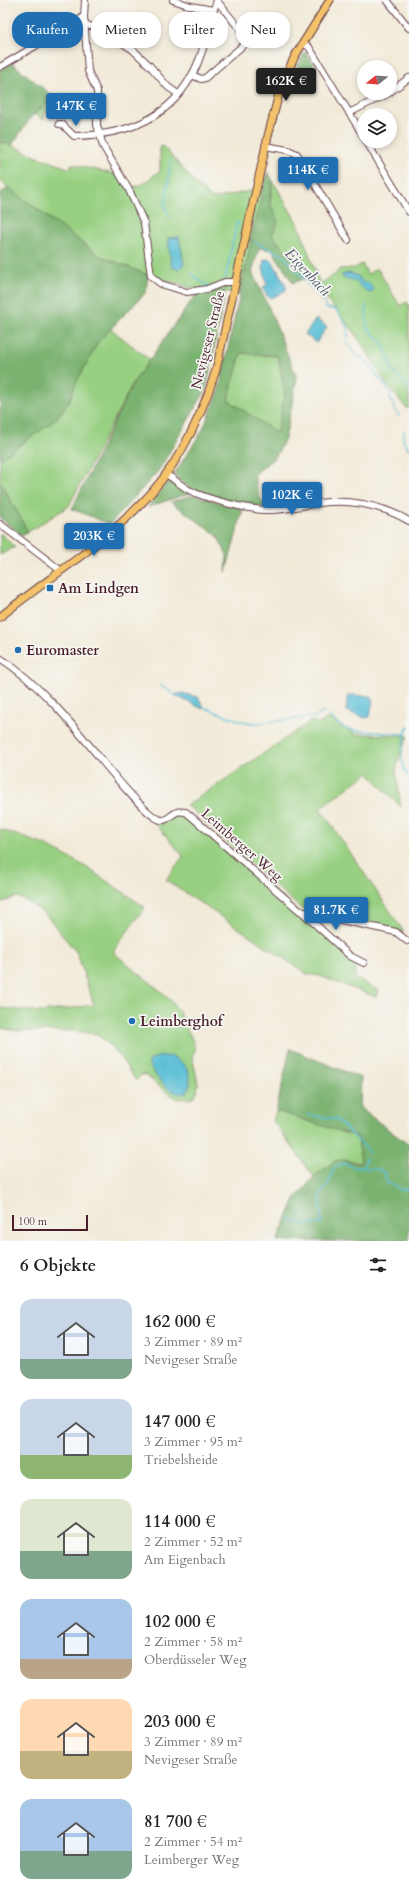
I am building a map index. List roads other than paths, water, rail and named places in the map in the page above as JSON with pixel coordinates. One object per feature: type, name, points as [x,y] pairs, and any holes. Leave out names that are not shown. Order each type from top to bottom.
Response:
[{"type":"main road","name":"Nevigeser Straße","points":[[0,617],[111,531],[139,506],[166,474],[191,434],[208,394],[216,370],[266,146],[284,78],[303,43],[330,0]]},
{"type":"street","points":[[85,0],[84,20],[88,71],[97,90],[97,125],[103,146],[129,190],[144,223],[149,268],[154,280],[160,284],[190,292],[207,289],[225,282],[235,282]]},
{"type":"street","points":[[173,0],[191,6],[213,10]]},
{"type":"street","points":[[59,124],[62,124],[74,136],[100,134],[116,132],[146,121],[162,112],[178,94],[197,66],[217,0],[236,24]]},
{"type":"street","points":[[387,0],[409,28]]},
{"type":"street","points":[[0,67],[84,20]]},
{"type":"street","points":[[84,20],[132,49],[149,65],[168,87],[178,94]]},
{"type":"street","points":[[303,43],[309,48],[357,126]]},
{"type":"street","points":[[192,74],[200,79],[204,78],[240,48]]},
{"type":"street","points":[[397,86],[409,78]]},
{"type":"street","points":[[349,113],[374,100]]},
{"type":"street","points":[[266,146],[288,150],[297,154],[348,240]]},
{"type":"street","points":[[370,148],[409,212]]},
{"type":"street","points":[[166,474],[202,496],[263,510],[344,501],[385,509],[409,521]]},
{"type":"street","points":[[0,524],[60,570]]},
{"type":"street","name":"Leimberger Weg","points":[[0,658],[32,683],[60,710],[117,779],[149,812],[158,819],[169,819],[177,812],[186,812],[300,911],[396,932],[407,941]]},
{"type":"street","points":[[300,911],[350,956],[364,963]]},
{"type":"water","points":[[179,237],[184,264],[179,269],[173,268],[171,264],[168,238]]},
{"type":"water","points":[[264,260],[272,260],[286,286],[286,290],[272,298],[267,296],[263,287],[267,285],[263,267]]},
{"type":"water","points":[[349,273],[358,276],[364,284],[367,282],[374,289],[373,292],[369,293],[353,280],[343,278],[342,275]]},
{"type":"water","points":[[316,319],[327,327],[316,343],[305,334]]},
{"type":"water","points":[[182,693],[198,697],[204,707],[203,709],[175,695]]},
{"type":"water","points":[[348,695],[371,696],[373,699],[370,717],[365,718],[346,711]]},
{"type":"water","points":[[169,1056],[180,1061],[187,1070],[190,1081],[187,1093],[177,1093],[168,1088],[156,1075],[148,1061],[157,1057]]},
{"type":"waterway","name":"Eigenbach","points":[[170,218],[165,207],[171,160]]},
{"type":"waterway","name":"Eigenbach","points":[[225,280],[237,222],[239,224]]},
{"type":"waterway","name":"Eigenbach","points":[[255,242],[284,256],[325,303],[326,308],[337,310],[348,328],[347,344],[357,356],[363,358],[391,393],[390,399],[399,416]]},
{"type":"waterway","name":"Eigenbach","points":[[191,273],[207,286],[209,285]]},
{"type":"waterway","points":[[366,305],[367,327],[384,346],[394,373],[409,387]]},
{"type":"waterway","name":"Eigenbach","points":[[404,431],[403,440],[409,449]]},
{"type":"waterway","points":[[160,685],[175,695]]},
{"type":"waterway","points":[[203,707],[234,719],[252,723],[314,717],[325,712]]},
{"type":"waterway","points":[[329,716],[342,727],[355,731],[405,734]]},
{"type":"waterway","name":"Eigenbach","points":[[409,726],[407,728],[402,753],[403,765],[409,778]]},
{"type":"waterway","points":[[308,1115],[336,1119],[367,1149],[369,1153]]},
{"type":"waterway","points":[[364,1167],[366,1158]]},
{"type":"waterway","points":[[289,1218],[304,1224],[322,1224],[320,1196],[328,1184],[334,1168],[346,1164],[356,1168],[364,1167]]},
{"type":"waterway","points":[[364,1167],[367,1169],[377,1169],[384,1172],[387,1183],[397,1187],[400,1190],[409,1189]]},
{"type":"place","name":"Am Lindgen","points":[[50,588]]},
{"type":"place","name":"Euromaster","points":[[18,650]]},
{"type":"place","name":"Leimberghof","points":[[132,1021]]}]
